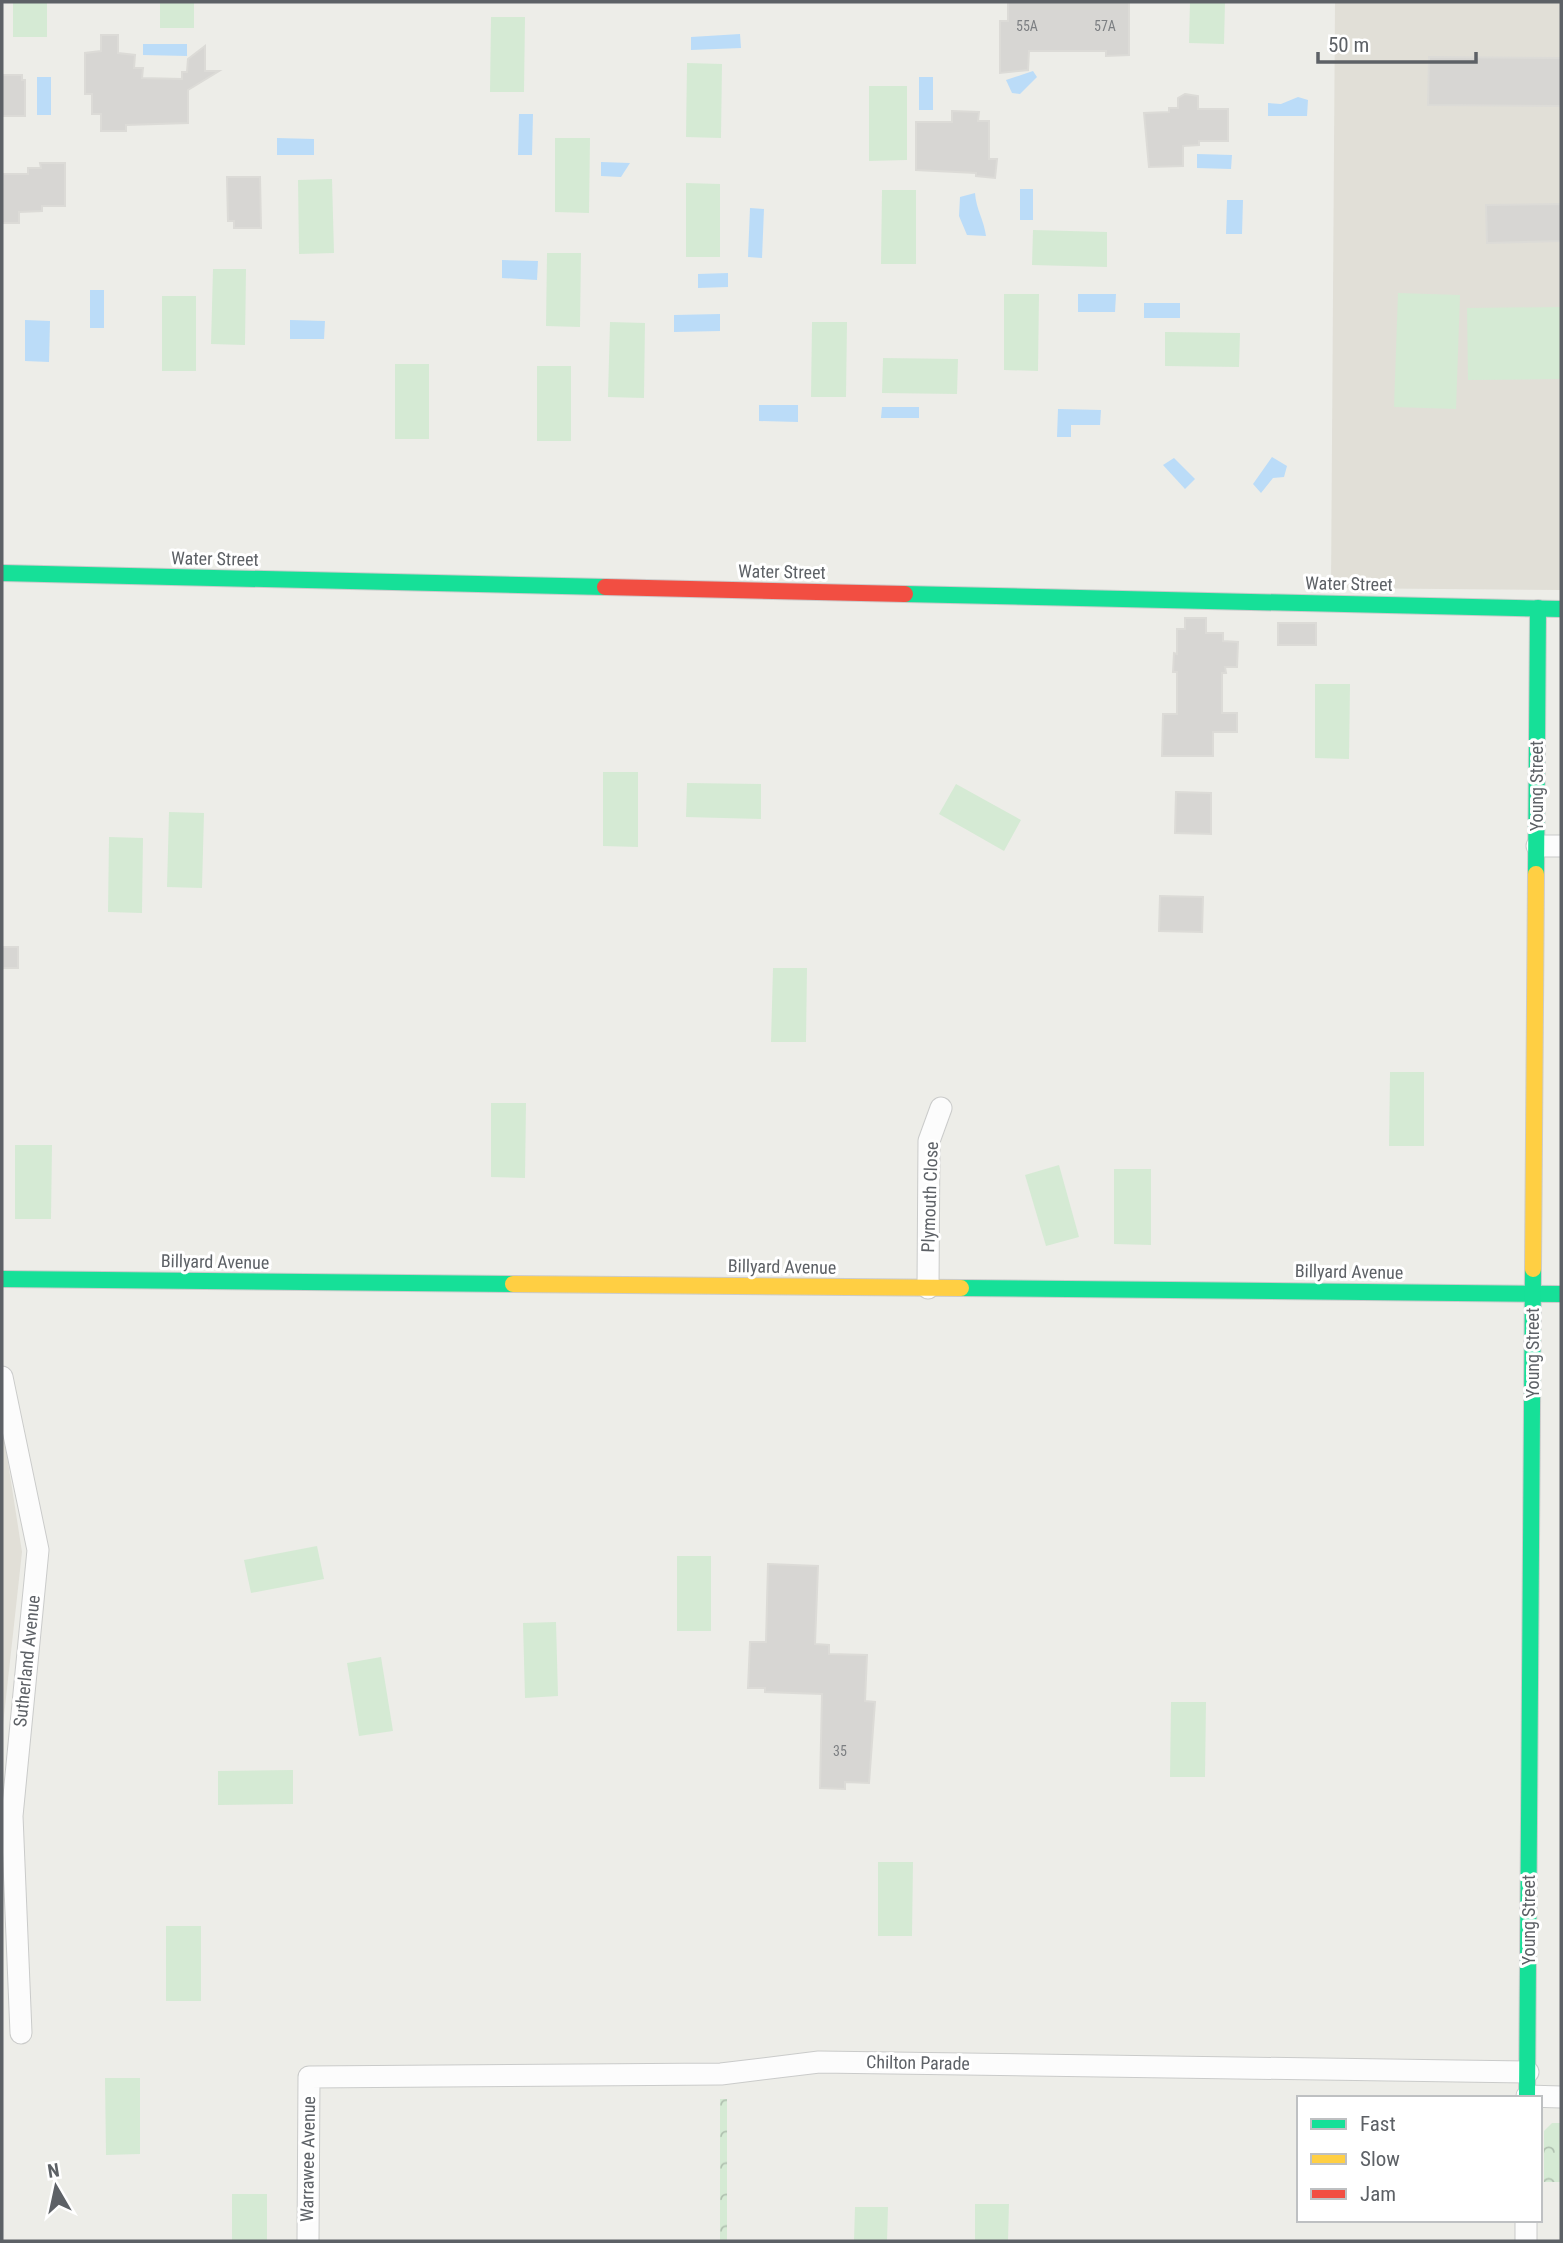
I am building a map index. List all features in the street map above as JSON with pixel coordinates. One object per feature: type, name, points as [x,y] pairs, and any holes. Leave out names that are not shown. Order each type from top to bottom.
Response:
[{"type":"street","name":"Water Street","points":[[2,573],[1561,608]]},
{"type":"street","name":"Young Street","points":[[1527,2096],[1538,608]]},
{"type":"street","points":[[1537,846],[1561,846]]},
{"type":"street","name":"Plymouth Close","points":[[928,1288],[929,1141],[941,1108]]},
{"type":"street","name":"Billyard Avenue","points":[[2,1279],[1561,1294]]},
{"type":"street","name":"Sutherland Avenue","points":[[2,1377],[38,1550],[12,1816],[21,2033]]},
{"type":"street","name":"Chilton Parade","points":[[309,2077],[721,2074],[819,2062],[1528,2072]]},
{"type":"street","name":"Warrawee Avenue","points":[[307,2241],[309,2077]]},
{"type":"street","points":[[1542,2097],[1561,2096]]},
{"type":"street","points":[[1526,2241],[1527,2222]]},
{"type":"shaded area","points":[[1335,2],[1561,2],[1561,590],[1331,588]]},
{"type":"shaded area","points":[[2,1424],[22,1552],[2,1734]]},
{"type":"green space","points":[[13,2],[47,2],[47,37],[13,37]]},
{"type":"green space","points":[[160,2],[194,2],[194,28],[160,28]]},
{"type":"green space","points":[[1190,2],[1225,2],[1224,44],[1189,43]]},
{"type":"green space","points":[[491,17],[525,17],[524,92],[490,92]]},
{"type":"green space","points":[[687,63],[722,64],[721,138],[686,137]]},
{"type":"green space","points":[[869,86],[907,86],[907,160],[869,161]]},
{"type":"green space","points":[[555,138],[590,138],[589,213],[555,212]]},
{"type":"green space","points":[[332,179],[334,253],[299,254],[298,180]]},
{"type":"green space","points":[[686,183],[720,184],[720,257],[686,257]]},
{"type":"green space","points":[[882,190],[916,190],[916,264],[881,264]]},
{"type":"green space","points":[[1033,230],[1107,232],[1107,267],[1032,265]]},
{"type":"green space","points":[[547,253],[581,253],[580,327],[546,326]]},
{"type":"green space","points":[[213,269],[246,269],[245,345],[211,344]]},
{"type":"green space","points":[[1398,293],[1460,295],[1456,409],[1394,407]]},
{"type":"green space","points":[[1004,294],[1039,294],[1038,371],[1004,370]]},
{"type":"green space","points":[[162,296],[196,296],[196,371],[162,371]]},
{"type":"green space","points":[[1561,307],[1561,379],[1468,380],[1467,308]]},
{"type":"green space","points":[[610,322],[645,323],[644,398],[608,397]]},
{"type":"green space","points":[[812,322],[847,322],[846,397],[811,397]]},
{"type":"green space","points":[[1165,332],[1240,333],[1239,367],[1165,366]]},
{"type":"green space","points":[[883,358],[958,359],[957,394],[882,393]]},
{"type":"green space","points":[[395,364],[429,364],[429,439],[395,439]]},
{"type":"green space","points":[[537,366],[571,366],[571,441],[537,441]]},
{"type":"green space","points":[[1315,684],[1350,684],[1349,759],[1315,758]]},
{"type":"green space","points":[[603,772],[638,772],[638,847],[603,846]]},
{"type":"green space","points":[[687,783],[761,784],[761,819],[686,817]]},
{"type":"green space","points":[[956,784],[1021,820],[1004,851],[939,814]]},
{"type":"green space","points":[[169,812],[204,813],[202,888],[167,887]]},
{"type":"green space","points":[[109,837],[143,838],[142,913],[108,912]]},
{"type":"green space","points":[[773,968],[807,968],[806,1042],[771,1042]]},
{"type":"green space","points":[[1390,1072],[1424,1072],[1424,1146],[1389,1146]]},
{"type":"green space","points":[[491,1103],[526,1103],[525,1178],[491,1177]]},
{"type":"green space","points":[[15,1145],[52,1145],[51,1219],[15,1219]]},
{"type":"green space","points":[[1059,1165],[1079,1237],[1046,1246],[1025,1175]]},
{"type":"green space","points":[[1114,1169],[1151,1169],[1151,1245],[1114,1244]]},
{"type":"green space","points":[[317,1546],[324,1579],[251,1593],[244,1560]]},
{"type":"green space","points":[[677,1556],[711,1556],[711,1631],[677,1631]]},
{"type":"green space","points":[[556,1622],[558,1696],[525,1698],[523,1623]]},
{"type":"green space","points":[[381,1657],[393,1731],[359,1736],[347,1663]]},
{"type":"green space","points":[[1171,1702],[1206,1702],[1205,1777],[1170,1777]]},
{"type":"green space","points":[[293,1770],[293,1804],[218,1805],[218,1771]]},
{"type":"green space","points":[[878,1862],[913,1862],[912,1936],[878,1936]]},
{"type":"green space","points":[[166,1926],[201,1926],[201,2001],[166,2001]]},
{"type":"green space","points":[[105,2078],[140,2078],[140,2154],[106,2155]]},
{"type":"green space","points":[[720,2099],[727,2099],[727,2241],[720,2241]]},
{"type":"green space","points":[[1552,2123],[1561,2123],[1561,2182],[1544,2182],[1544,2131]]},
{"type":"green space","points":[[232,2194],[267,2194],[267,2241],[232,2241]]},
{"type":"green space","points":[[975,2204],[1009,2204],[1008,2241],[975,2241]]},
{"type":"green space","points":[[855,2207],[888,2207],[887,2241],[854,2241]]},
{"type":"water","points":[[740,34],[741,48],[691,50],[691,37]]},
{"type":"water","points":[[143,44],[187,44],[187,56],[143,55]]},
{"type":"water","points":[[1033,71],[1037,77],[1020,94],[1012,93],[1006,80]]},
{"type":"water","points":[[37,77],[51,77],[51,115],[37,115]]},
{"type":"water","points":[[919,77],[933,77],[933,110],[919,110]]},
{"type":"water","points":[[1298,97],[1308,100],[1307,116],[1268,116],[1268,103],[1281,104]]},
{"type":"water","points":[[519,114],[533,114],[532,155],[518,155]]},
{"type":"water","points":[[277,138],[314,139],[314,155],[277,155]]},
{"type":"water","points":[[1197,154],[1232,155],[1231,169],[1197,168]]},
{"type":"water","points":[[601,162],[630,163],[621,177],[601,176]]},
{"type":"water","points":[[1020,189],[1033,189],[1033,220],[1020,220]]},
{"type":"water","points":[[975,193],[986,236],[967,235],[959,216],[960,197]]},
{"type":"water","points":[[1227,200],[1243,200],[1242,234],[1226,234]]},
{"type":"water","points":[[750,208],[764,209],[762,258],[748,257]]},
{"type":"water","points":[[502,260],[538,261],[537,280],[502,278]]},
{"type":"water","points":[[728,273],[728,287],[698,288],[698,274]]},
{"type":"water","points":[[90,290],[104,290],[104,328],[90,328]]},
{"type":"water","points":[[1078,294],[1116,294],[1115,312],[1078,312]]},
{"type":"water","points":[[1144,303],[1180,303],[1180,318],[1144,318]]},
{"type":"water","points":[[720,314],[720,331],[674,332],[674,315]]},
{"type":"water","points":[[25,320],[50,321],[49,362],[25,361]]},
{"type":"water","points":[[290,320],[325,321],[324,339],[290,339]]},
{"type":"water","points":[[759,405],[798,405],[798,422],[759,421]]},
{"type":"water","points":[[882,407],[919,407],[919,418],[881,418]]},
{"type":"water","points":[[1058,409],[1101,410],[1100,425],[1071,425],[1071,437],[1057,437]]},
{"type":"water","points":[[1272,457],[1287,466],[1284,477],[1273,478],[1261,493],[1253,484]]},
{"type":"water","points":[[1174,458],[1195,479],[1185,489],[1163,465]]},
{"type":"building","points":[[1008,2],[1129,2],[1129,55],[1106,56],[1106,51],[1029,51],[1028,70],[1000,73],[1000,21],[1008,21]]},
{"type":"building","points":[[101,35],[118,35],[118,53],[135,55],[134,68],[143,68],[142,78],[182,79],[182,72],[187,72],[188,59],[205,46],[205,71],[219,71],[188,90],[188,123],[126,125],[126,131],[101,131],[101,114],[92,114],[92,94],[85,94],[85,53],[101,51]]},
{"type":"building","points":[[1429,57],[1561,58],[1561,106],[1428,105]]},
{"type":"building","points":[[2,75],[22,75],[22,80],[25,80],[25,116],[2,116]]},
{"type":"building","points":[[1185,94],[1198,96],[1198,109],[1228,109],[1228,141],[1199,141],[1199,145],[1183,146],[1183,166],[1149,167],[1144,113],[1169,112],[1169,108],[1178,108],[1178,98]]},
{"type":"building","points":[[952,111],[979,112],[978,121],[989,121],[989,159],[997,159],[995,178],[976,176],[976,173],[916,170],[916,122],[952,122]]},
{"type":"building","points":[[40,163],[65,163],[65,206],[42,206],[42,211],[19,212],[19,223],[2,223],[3,174],[28,174],[28,168],[41,168]]},
{"type":"building","points":[[227,177],[260,177],[261,228],[234,228],[234,221],[228,221]]},
{"type":"building","points":[[1561,204],[1561,241],[1487,243],[1486,205]]},
{"type":"building","points":[[1185,618],[1206,618],[1206,633],[1223,633],[1223,641],[1238,642],[1237,667],[1225,667],[1226,673],[1222,673],[1222,713],[1237,713],[1237,732],[1213,732],[1213,756],[1162,756],[1163,714],[1177,714],[1174,653],[1177,654],[1177,629],[1185,629]]},
{"type":"building","points":[[1278,623],[1316,623],[1316,645],[1278,645]]},
{"type":"building","points":[[1176,792],[1211,793],[1211,834],[1175,833]]},
{"type":"building","points":[[1160,896],[1203,897],[1202,932],[1159,931]]},
{"type":"building","points":[[2,947],[18,947],[18,968],[2,968]]},
{"type":"building","points":[[768,1564],[818,1566],[815,1644],[829,1645],[829,1654],[867,1655],[865,1701],[875,1702],[869,1783],[845,1782],[845,1789],[820,1788],[822,1694],[765,1692],[765,1688],[748,1688],[750,1642],[766,1642]]},
{"type":"traffic: fast","points":[[2,573],[605,587]]},
{"type":"traffic: fast","points":[[905,594],[1561,609]]},
{"type":"traffic: fast","points":[[1536,874],[1538,608]]},
{"type":"traffic: fast","points":[[1527,2096],[1533,1269]]},
{"type":"traffic: fast","points":[[2,1279],[513,1284]]},
{"type":"traffic: fast","points":[[961,1288],[1561,1294]]},
{"type":"traffic: slow","points":[[1533,1269],[1536,874]]},
{"type":"traffic: slow","points":[[513,1284],[961,1288]]},
{"type":"traffic: jam","points":[[605,587],[905,594]]}]
